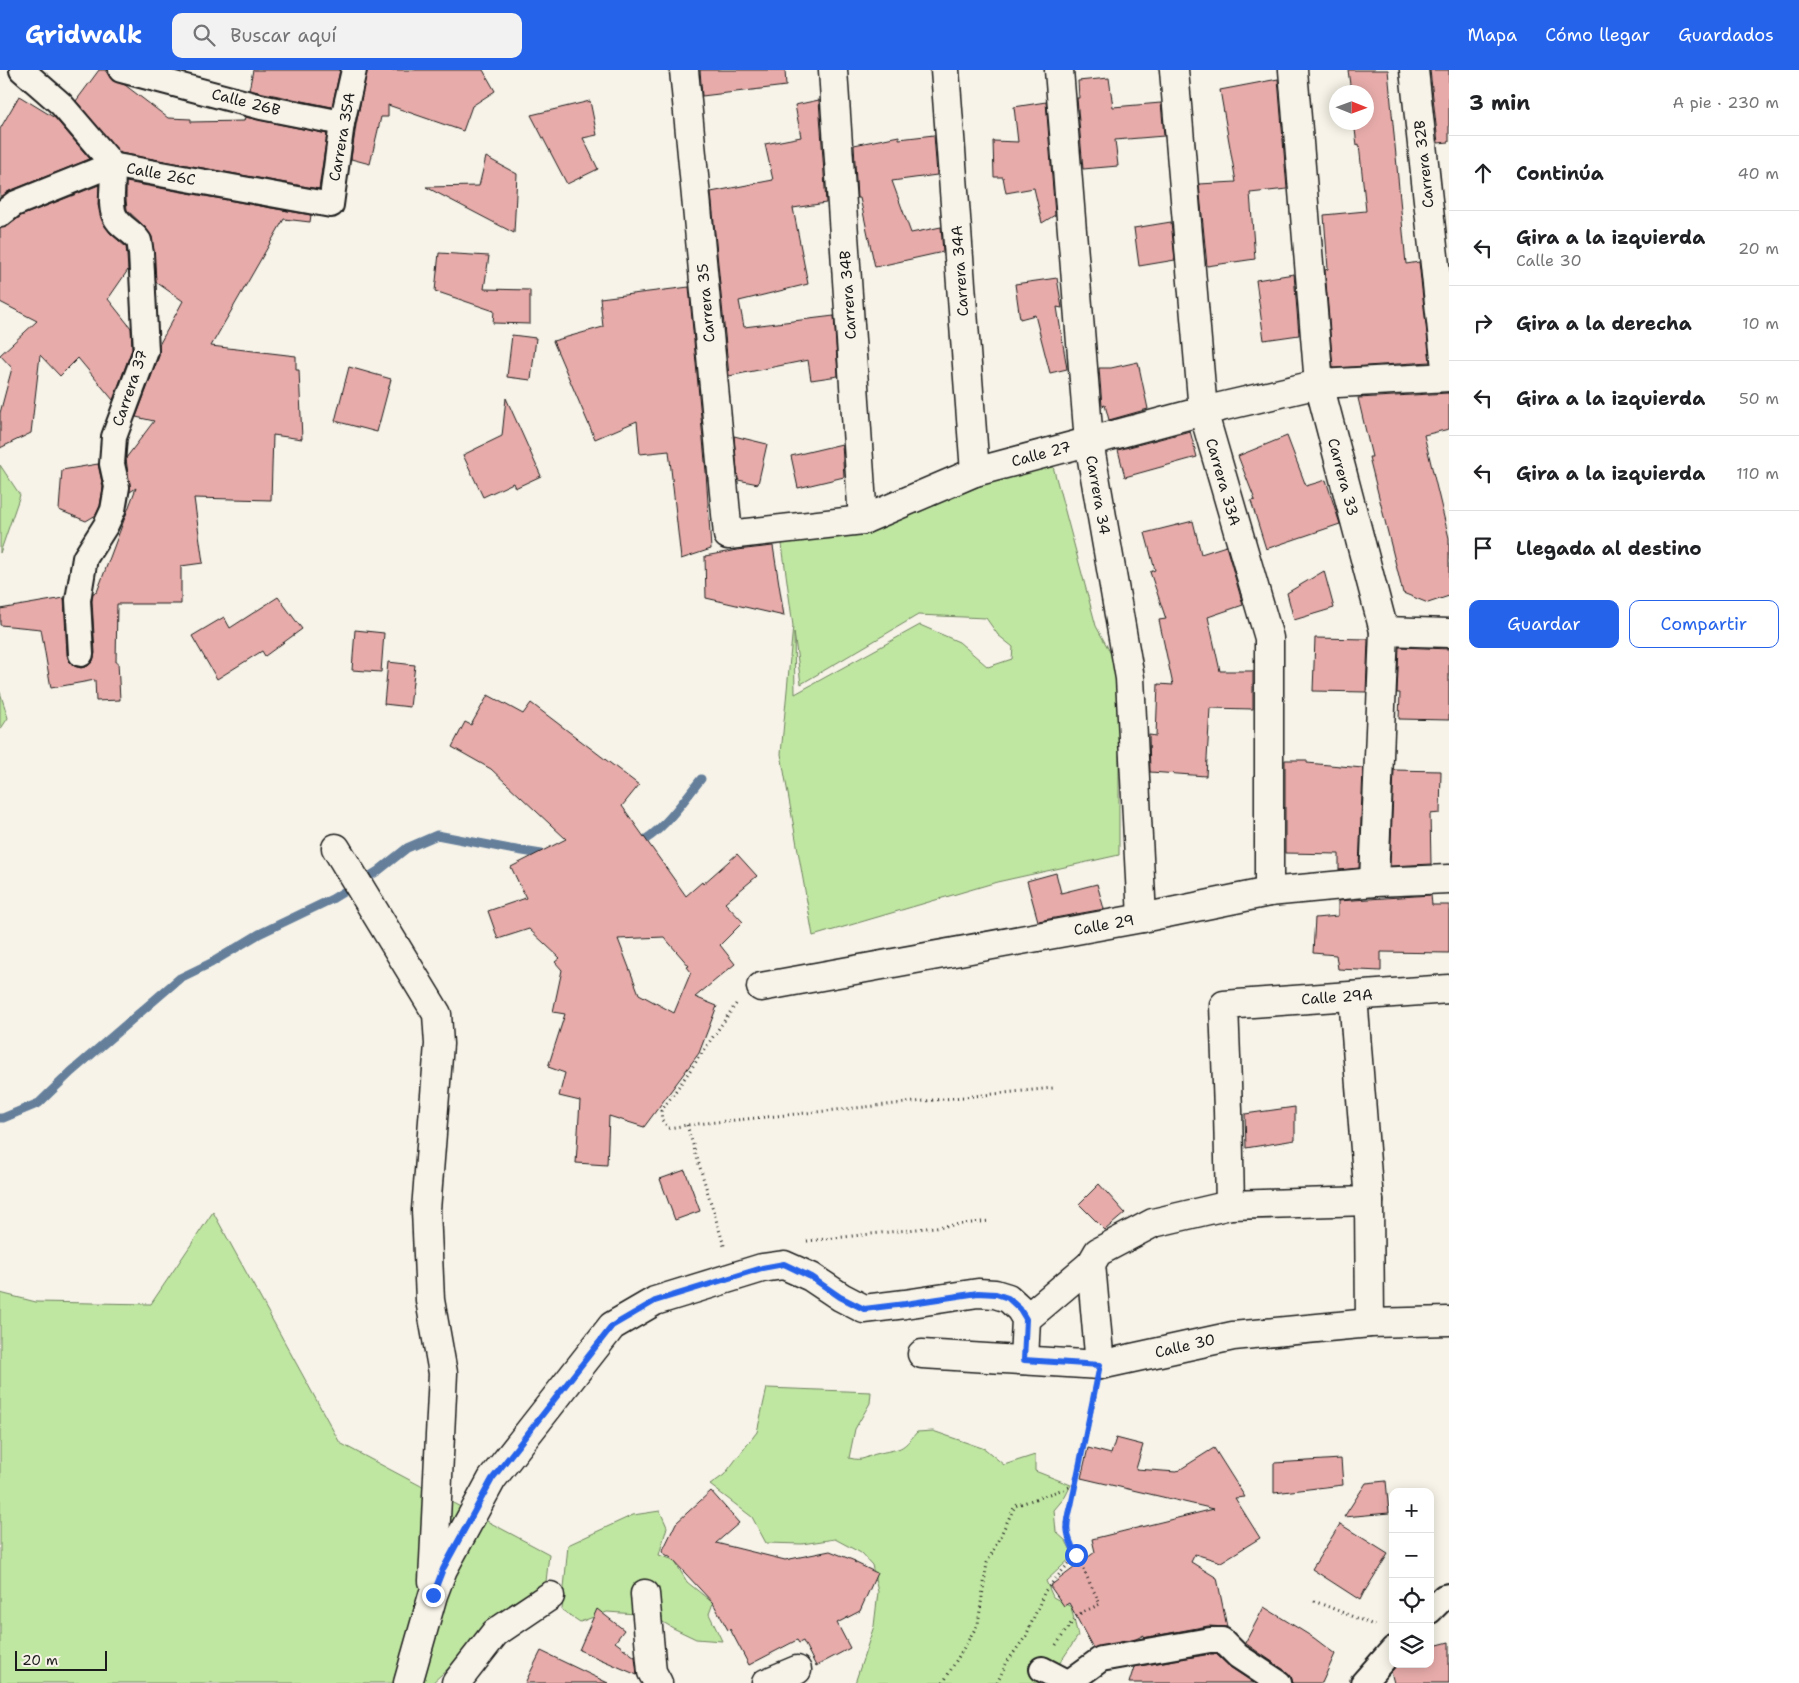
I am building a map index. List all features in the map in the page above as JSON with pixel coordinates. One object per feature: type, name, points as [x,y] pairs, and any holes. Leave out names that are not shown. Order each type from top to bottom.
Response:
[{"type":"street","points":[[22,70],[61,104],[111,165]]},
{"type":"street","name":"Calle 26B","points":[[121,70],[261,107],[342,123]]},
{"type":"street","name":"Carrera 35A","points":[[331,205],[342,123],[354,70]]},
{"type":"street","name":"Carrera 35","points":[[684,70],[728,535]]},
{"type":"street","name":"Carrera 34B","points":[[832,70],[863,520]]},
{"type":"street","name":"Carrera 34A","points":[[946,70],[975,472]]},
{"type":"street","name":"Carrera 34","points":[[1059,70],[1089,442],[1130,678],[1142,918]]},
{"type":"street","name":"Carrera 33A","points":[[1174,70],[1203,411],[1268,638],[1269,892]]},
{"type":"street","name":"Carrera 33","points":[[1293,70],[1319,384],[1384,630],[1374,882]]},
{"type":"street","name":"Carrera 32B","points":[[1414,70],[1448,377]]},
{"type":"street","name":"Calle 26C","points":[[0,215],[14,204],[111,165],[331,205]]},
{"type":"street","name":"Carrera 37","points":[[81,654],[78,600],[85,558],[106,525],[112,510],[116,486],[112,464],[114,437],[122,410],[146,351],[139,242],[121,225],[113,213],[114,186],[111,165]]},
{"type":"street","name":"Calle 27","points":[[728,535],[863,520],[975,472],[1203,411],[1319,384],[1448,377]]},
{"type":"street","points":[[1384,630],[1449,633]]},
{"type":"street","points":[[336,848],[437,1014],[439,1044],[426,1210],[430,1300],[443,1373],[433,1595]]},
{"type":"street","name":"Calle 29","points":[[761,987],[1142,918],[1269,892],[1374,882],[1449,879]]},
{"type":"street","name":"Calle 29A","points":[[1230,1205],[1224,1005],[1449,989]]},
{"type":"street","points":[[1353,996],[1369,1201],[1370,1323]]},
{"type":"street","points":[[1026,1319],[1091,1264],[1098,1252],[1153,1223],[1230,1205],[1369,1201]]},
{"type":"street","points":[[408,1683],[433,1595],[443,1569],[492,1479],[612,1326],[655,1301],[762,1268],[784,1264],[811,1277],[840,1297],[864,1309],[978,1293],[996,1294],[1008,1298],[1020,1309],[1026,1319],[1024,1360]]},
{"type":"street","points":[[1091,1264],[1100,1365]]},
{"type":"street","name":"Calle 30","points":[[922,1354],[1100,1365],[1233,1336],[1370,1323],[1449,1321]]},
{"type":"street","points":[[644,1594],[652,1672],[658,1683]]},
{"type":"street","points":[[456,1683],[495,1633],[550,1596]]},
{"type":"street","points":[[1434,1607],[1444,1597],[1449,1596]]},
{"type":"street","points":[[1363,1683],[1388,1639]]},
{"type":"street","points":[[1042,1669],[1069,1683],[1102,1659],[1210,1640],[1222,1640],[1238,1656],[1279,1683]]},
{"type":"street","points":[[766,1683],[797,1670]]},
{"type":"path","points":[[761,987],[741,997],[661,1111],[662,1120],[669,1128],[1054,1088]]},
{"type":"path","points":[[687,1125],[725,1250],[716,1253]]},
{"type":"path","points":[[804,1242],[990,1221]]},
{"type":"path","points":[[1042,1669],[1051,1652],[1077,1615],[1100,1604],[1068,1538],[1066,1525],[1100,1365]]},
{"type":"path","points":[[943,1683],[978,1624],[987,1563],[1015,1506],[1076,1485]]},
{"type":"path","points":[[997,1683],[1007,1662],[1026,1636],[1045,1591],[1076,1555]]},
{"type":"path","points":[[1314,1602],[1388,1639]]},
{"type":"green space","points":[[1051,459],[1096,626],[1129,687],[1119,756],[1119,855],[997,882],[813,936],[781,754],[793,626],[781,537]],"holes":[[[918,615],[986,618],[998,635],[1013,647],[1012,659],[988,667],[959,642],[920,625],[795,694],[794,632],[801,684]]]},
{"type":"green space","points":[[0,465],[20,495],[0,553]]},
{"type":"green space","points":[[0,692],[8,718],[0,730]]},
{"type":"green space","points":[[213,1212],[340,1443],[549,1554],[546,1582],[432,1683],[0,1683],[0,1293],[36,1302],[151,1304]]},
{"type":"green space","points":[[767,1388],[871,1392],[870,1403],[855,1429],[849,1458],[862,1459],[897,1449],[908,1443],[917,1432],[933,1431],[985,1449],[1004,1465],[1035,1455],[1035,1471],[1071,1485],[1065,1497],[1054,1510],[1056,1532],[1066,1541],[1074,1555],[1046,1581],[1053,1597],[1071,1607],[1078,1636],[1055,1670],[1049,1683],[855,1683],[874,1626],[878,1592],[872,1565],[861,1553],[835,1539],[802,1544],[766,1543],[752,1517],[710,1485],[724,1475],[757,1432]]},
{"type":"green space","points":[[660,1511],[667,1527],[659,1555],[674,1560],[687,1582],[713,1603],[709,1614],[722,1641],[696,1639],[651,1615],[607,1612],[580,1622],[562,1610],[568,1545],[633,1515]]},
{"type":"building","points":[[99,70],[105,70],[112,80],[125,85],[168,118],[191,119],[191,122],[244,121],[245,117],[327,134],[319,189],[120,153],[76,101]]},
{"type":"building","points":[[253,70],[340,70],[332,107],[249,90]]},
{"type":"building","points":[[367,70],[483,70],[495,91],[472,106],[463,131],[388,105],[388,117],[381,117],[370,164],[351,159]]},
{"type":"building","points":[[700,70],[785,70],[786,86],[702,96]]},
{"type":"building","points":[[1348,70],[1388,70],[1406,264],[1419,262],[1430,362],[1333,368],[1325,270],[1328,269],[1324,215],[1366,211],[1359,144],[1357,145],[1355,130],[1374,130],[1374,85],[1350,85]]},
{"type":"building","points":[[1430,70],[1449,70],[1449,142],[1438,143]]},
{"type":"building","points":[[1109,78],[1113,107],[1161,103],[1164,136],[1115,140],[1118,166],[1083,169],[1077,98],[1079,98],[1078,81]]},
{"type":"building","points":[[1278,79],[1287,189],[1250,193],[1255,259],[1207,266],[1199,184],[1236,182],[1220,90]]},
{"type":"building","points":[[19,96],[55,118],[90,159],[9,191],[0,198],[0,129]]},
{"type":"building","points":[[819,100],[826,203],[793,208],[808,284],[739,301],[744,327],[834,316],[838,376],[811,380],[808,360],[729,376],[711,192],[773,180],[765,144],[801,137],[795,105]]},
{"type":"building","points":[[590,101],[597,135],[583,138],[598,169],[567,184],[531,115]]},
{"type":"building","points":[[1046,102],[1055,215],[1042,223],[1034,188],[1006,193],[1003,177],[994,177],[993,141],[1018,142],[1014,107]]},
{"type":"building","points":[[934,135],[937,175],[892,181],[911,233],[941,227],[943,252],[875,267],[860,198],[857,198],[854,145],[899,136],[899,139]]},
{"type":"building","points":[[486,157],[517,174],[514,233],[426,187],[479,186]]},
{"type":"building","points":[[126,182],[311,215],[310,222],[284,219],[211,346],[296,356],[296,370],[299,370],[302,439],[273,435],[271,500],[194,498],[203,563],[181,566],[181,604],[117,604],[116,662],[118,662],[120,700],[96,701],[95,680],[51,688],[41,629],[0,625],[0,609],[64,598],[67,655],[69,661],[74,666],[81,668],[88,666],[93,661],[95,653],[93,593],[97,592],[136,488],[130,492],[126,458],[154,421],[136,417],[159,356],[159,345],[183,301],[156,282],[152,237],[145,227],[127,210]]},
{"type":"building","points":[[99,185],[98,205],[102,220],[110,233],[126,247],[128,270],[108,299],[131,328],[132,349],[113,400],[78,358],[60,376],[40,355],[31,433],[0,448],[0,413],[12,368],[0,355],[37,321],[0,302],[0,228],[8,226],[21,216]]},
{"type":"building","points":[[1171,222],[1175,260],[1139,266],[1134,228]]},
{"type":"building","points":[[439,253],[489,256],[484,289],[530,290],[530,324],[493,323],[494,311],[435,291]]},
{"type":"building","points":[[1294,274],[1299,335],[1264,340],[1256,280]]},
{"type":"building","points":[[1057,278],[1062,308],[1057,307],[1067,369],[1050,373],[1035,315],[1020,319],[1015,284]]},
{"type":"building","points":[[689,287],[711,549],[681,559],[669,451],[640,454],[637,421],[595,439],[553,341],[603,327],[600,298]]},
{"type":"building","points":[[512,335],[536,338],[531,380],[507,377]]},
{"type":"building","points":[[1138,362],[1148,409],[1109,420],[1105,405],[1102,406],[1099,368],[1111,368]]},
{"type":"building","points":[[349,367],[391,379],[377,432],[335,421]]},
{"type":"building","points":[[1449,393],[1449,429],[1424,435],[1449,538],[1449,596],[1428,603],[1403,593],[1369,457],[1372,457],[1358,398]]},
{"type":"building","points":[[506,398],[541,476],[515,488],[513,483],[483,497],[463,455],[502,436]]},
{"type":"building","points":[[1190,431],[1197,457],[1125,477],[1118,450]]},
{"type":"building","points":[[734,436],[767,444],[758,484],[738,480]]},
{"type":"building","points":[[1287,436],[1306,486],[1326,480],[1340,524],[1266,549],[1251,501],[1255,500],[1238,456]]},
{"type":"building","points":[[842,444],[844,477],[798,488],[791,456]]},
{"type":"building","points":[[98,464],[103,487],[100,506],[96,515],[86,521],[59,510],[62,470]]},
{"type":"building","points":[[1193,521],[1201,554],[1226,546],[1243,605],[1208,617],[1220,671],[1253,671],[1253,709],[1210,708],[1206,776],[1150,772],[1149,735],[1156,736],[1158,684],[1173,685],[1159,620],[1166,619],[1150,572],[1155,570],[1145,533]]},
{"type":"building","points":[[773,546],[784,616],[706,598],[705,556]]},
{"type":"building","points":[[1324,571],[1334,608],[1294,620],[1287,593]]},
{"type":"building","points":[[278,597],[302,629],[265,656],[262,651],[217,679],[192,636],[224,617],[230,628]]},
{"type":"building","points":[[355,630],[384,633],[381,672],[352,670]]},
{"type":"building","points":[[1315,638],[1368,639],[1366,692],[1313,691]]},
{"type":"building","points":[[1399,647],[1449,649],[1449,720],[1399,719],[1400,693],[1397,693]]},
{"type":"building","points":[[388,662],[415,665],[410,707],[384,704]]},
{"type":"building","points":[[488,695],[523,714],[531,703],[639,785],[622,806],[686,896],[702,882],[703,884],[737,854],[757,876],[725,903],[743,922],[720,945],[735,964],[695,997],[717,1006],[699,1053],[644,1127],[609,1116],[607,1165],[576,1163],[580,1101],[559,1096],[565,1073],[548,1067],[565,1014],[553,1012],[562,970],[555,962],[560,958],[529,929],[498,939],[488,911],[526,898],[511,867],[566,839],[491,769],[452,747],[465,722],[471,725]],"holes":[[[664,937],[689,966],[687,967],[691,972],[674,1013],[639,994],[618,939]]]},
{"type":"building","points":[[1285,760],[1307,760],[1307,763],[1363,768],[1359,868],[1339,870],[1339,854],[1285,853]]},
{"type":"building","points":[[1394,770],[1441,771],[1440,813],[1430,814],[1431,864],[1390,866]]},
{"type":"building","points":[[1056,873],[1061,893],[1097,884],[1104,909],[1038,921],[1027,881]]},
{"type":"building","points":[[1431,895],[1432,905],[1449,905],[1449,953],[1381,952],[1381,971],[1338,969],[1336,955],[1313,953],[1315,918],[1338,916],[1338,901]]},
{"type":"building","points":[[1295,1107],[1295,1140],[1246,1148],[1245,1114]]},
{"type":"building","points":[[685,1170],[700,1211],[675,1220],[660,1179]]},
{"type":"building","points":[[1099,1184],[1125,1213],[1105,1230],[1079,1204]]},
{"type":"building","points":[[1116,1438],[1143,1445],[1136,1469],[1176,1472],[1214,1448],[1245,1497],[1235,1498],[1260,1538],[1221,1562],[1195,1554],[1191,1562],[1217,1578],[1227,1627],[1208,1626],[1143,1638],[1144,1635],[1136,1639],[1093,1648],[1069,1603],[1064,1606],[1050,1586],[1095,1552],[1092,1539],[1214,1509],[1081,1478],[1088,1448],[1111,1454]]},
{"type":"building","points":[[1341,1459],[1343,1485],[1274,1493],[1274,1463]]},
{"type":"building","points":[[1386,1481],[1389,1513],[1344,1517],[1366,1483]]},
{"type":"building","points":[[711,1491],[739,1523],[716,1543],[785,1560],[830,1551],[855,1561],[877,1573],[860,1611],[837,1623],[850,1648],[816,1666],[803,1641],[799,1643],[797,1640],[749,1665],[730,1629],[728,1630],[713,1603],[671,1558],[662,1552],[676,1523]]},
{"type":"building","points":[[1340,1524],[1388,1554],[1360,1600],[1312,1569]]},
{"type":"building","points":[[1264,1607],[1314,1638],[1335,1654],[1322,1683],[1293,1683],[1291,1676],[1287,1672],[1245,1643]]},
{"type":"building","points":[[597,1609],[624,1630],[615,1642],[635,1657],[637,1675],[579,1650]]},
{"type":"building","points":[[1449,1642],[1449,1683],[1394,1683],[1391,1672],[1394,1668],[1434,1668],[1434,1646]]},
{"type":"building","points":[[541,1651],[608,1683],[525,1683]]},
{"type":"building","points":[[1216,1654],[1230,1667],[1254,1683],[1129,1683],[1134,1667]]},
{"type":"waterway","points":[[637,844],[646,839],[663,824],[701,779]]},
{"type":"waterway","points":[[0,1118],[39,1103],[71,1072],[180,978],[211,963],[259,934],[332,899],[378,871],[407,848],[437,835],[548,855]]},
{"type":"route","points":[[433,1595],[443,1569],[492,1479],[612,1326],[655,1301],[762,1268],[784,1264],[811,1277],[840,1297],[864,1309],[978,1293],[996,1294],[1008,1298],[1020,1309],[1026,1319],[1024,1360],[1100,1365],[1066,1525],[1068,1538],[1076,1555]]}]
